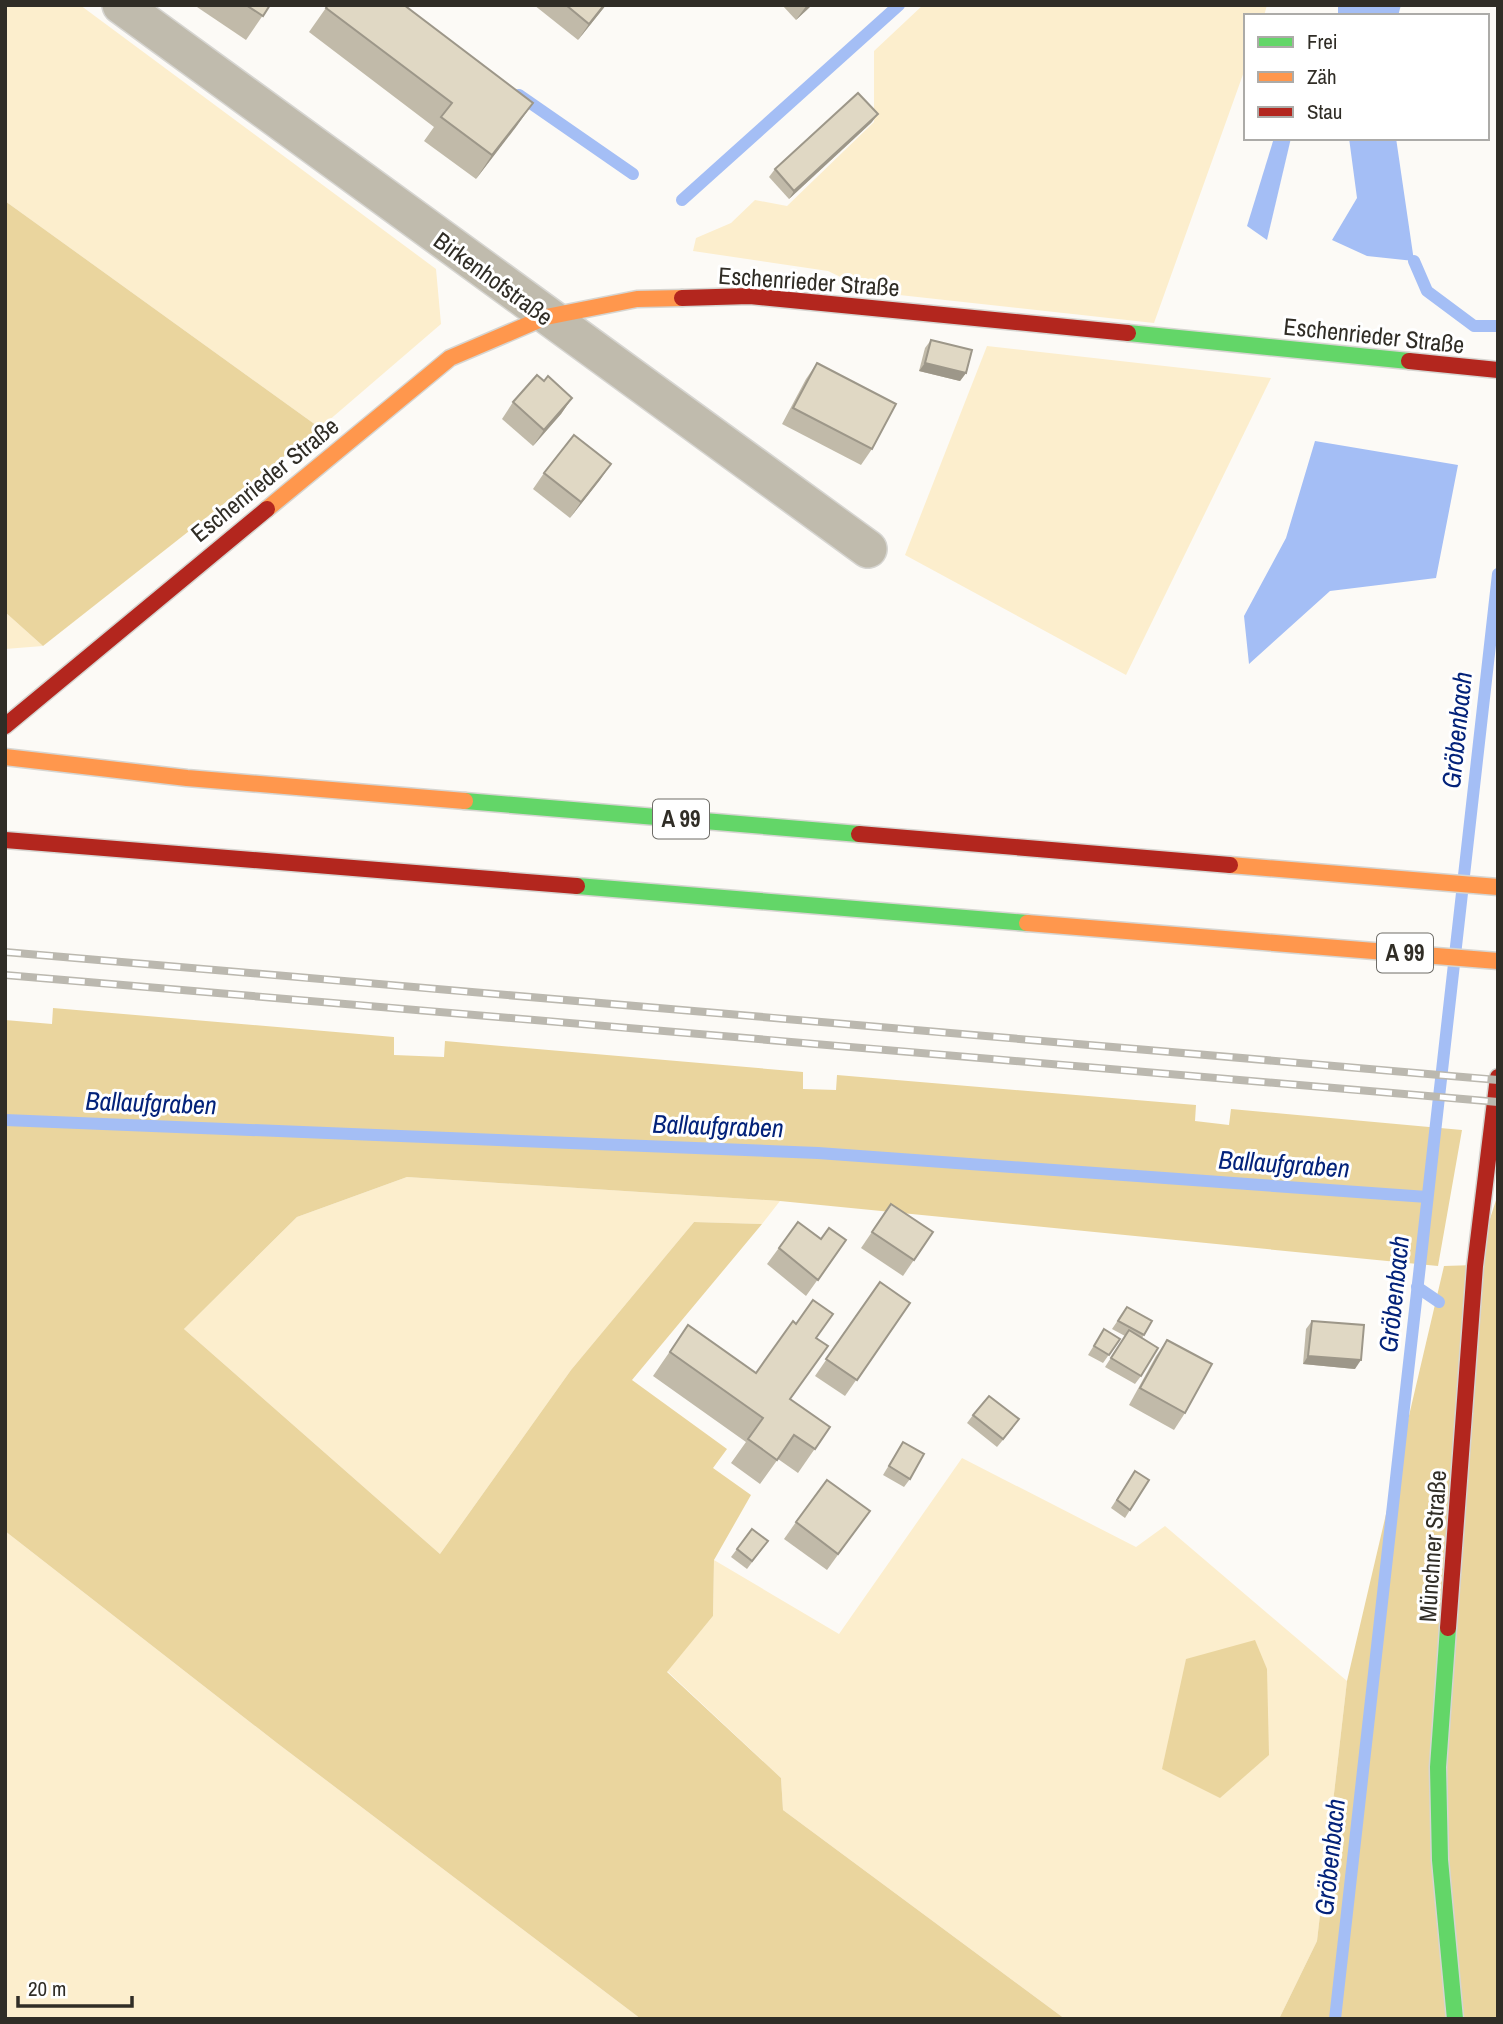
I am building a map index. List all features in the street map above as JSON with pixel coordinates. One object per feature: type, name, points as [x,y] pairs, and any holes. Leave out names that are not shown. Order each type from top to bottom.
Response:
[{"type":"main road","name":"Eschenrieder Straße","points":[[5,726],[450,358],[546,317],[637,299],[750,296],[1494,370]]},
{"type":"main road","name":"A 99","points":[[11,757],[200,779],[1498,887]]},
{"type":"main road","name":"A 99","points":[[5,840],[1498,961]]},
{"type":"main road","name":"Münchner Straße","points":[[1455,2019],[1440,1860],[1438,1767],[1475,1266],[1498,1077]]},
{"type":"street","name":"Birkenhofstraße","points":[[121,5],[868,549]]},
{"type":"shaded area","points":[[5,5],[80,5],[436,269],[441,324],[320,428],[5,201]]},
{"type":"shaded area","points":[[923,5],[1267,5],[1265,14],[1244,14],[1244,72],[1154,323],[872,292],[828,271],[693,251],[696,238],[731,223],[755,200],[787,206],[874,122],[874,51]]},
{"type":"shaded area","points":[[5,201],[320,428],[43,646],[5,612]]},
{"type":"shaded area","points":[[987,346],[1271,378],[1126,675],[905,555]]},
{"type":"shaded area","points":[[5,612],[43,646],[5,649]]},
{"type":"shaded area","points":[[53,1008],[394,1037],[394,1055],[444,1057],[445,1041],[803,1072],[803,1089],[836,1090],[837,1075],[1196,1105],[1195,1121],[1229,1125],[1231,1109],[1462,1130],[1438,1266],[780,1201],[407,1177],[297,1217],[184,1329],[440,1554],[571,1370],[694,1222],[762,1224],[632,1380],[727,1449],[713,1468],[751,1495],[714,1560],[713,1616],[667,1672],[781,1778],[783,1810],[1065,2019],[641,2019],[277,1743],[5,1531],[5,1020],[52,1024]]},
{"type":"shaded area","points":[[407,1177],[780,1201],[762,1224],[694,1222],[571,1370],[440,1554],[184,1329],[297,1217]]},
{"type":"shaded area","points":[[1498,1194],[1498,2019],[1279,2019],[1317,1941],[1347,1681],[1444,1266],[1475,1265]]},
{"type":"shaded area","points":[[962,1458],[1136,1547],[1165,1526],[1347,1681],[1317,1941],[1279,2019],[1065,2019],[783,1810],[781,1778],[667,1671],[713,1616],[714,1560],[839,1634]]},
{"type":"shaded area","points":[[5,1531],[277,1743],[641,2019],[5,2019]]},
{"type":"shaded area","points":[[1255,1640],[1267,1669],[1269,1755],[1220,1798],[1162,1769],[1186,1659]]},
{"type":"water","points":[[1338,5],[1401,5],[1399,14],[1338,14]]},
{"type":"water","points":[[1273,140],[1291,140],[1267,240],[1247,226]]},
{"type":"water","points":[[1349,140],[1396,140],[1414,261],[1367,256],[1332,240],[1357,198]]},
{"type":"water","points":[[1315,441],[1458,465],[1436,578],[1330,591],[1249,664],[1244,616],[1286,538]]},
{"type":"building","points":[[246,5],[270,5],[263,16]]},
{"type":"building","points":[[328,5],[404,5],[533,103],[492,155],[441,117],[452,103],[326,8]]},
{"type":"building","points":[[566,5],[604,5],[589,24]]},
{"type":"building","points":[[858,93],[878,114],[794,191],[775,169]]},
{"type":"building","points":[[931,340],[972,350],[966,373],[925,363]]},
{"type":"building","points":[[817,363],[896,404],[872,449],[793,408]]},
{"type":"building","points":[[537,375],[544,381],[548,376],[572,398],[544,430],[513,402]]},
{"type":"building","points":[[574,435],[611,464],[581,502],[544,473]]},
{"type":"building","points":[[891,1204],[933,1232],[914,1260],[872,1232]]},
{"type":"building","points":[[798,1222],[821,1239],[829,1228],[846,1240],[818,1280],[779,1248]]},
{"type":"building","points":[[880,1282],[910,1303],[857,1380],[826,1359]]},
{"type":"building","points":[[813,1300],[833,1314],[816,1338],[828,1346],[790,1399],[830,1427],[815,1449],[794,1435],[777,1460],[748,1439],[763,1418],[670,1352],[688,1325],[756,1373],[793,1321],[796,1324]]},
{"type":"building","points":[[1127,1307],[1152,1321],[1144,1335],[1118,1321]]},
{"type":"building","points":[[1312,1321],[1364,1325],[1361,1360],[1308,1356]]},
{"type":"building","points":[[1104,1329],[1120,1339],[1109,1355],[1094,1346]]},
{"type":"building","points":[[1129,1330],[1158,1348],[1141,1376],[1111,1358]]},
{"type":"building","points":[[1167,1340],[1212,1364],[1185,1413],[1140,1388]]},
{"type":"building","points":[[989,1396],[1019,1419],[1003,1439],[973,1415]]},
{"type":"building","points":[[903,1442],[924,1454],[910,1479],[889,1466]]},
{"type":"building","points":[[1135,1471],[1149,1480],[1130,1510],[1117,1500]]},
{"type":"building","points":[[827,1480],[870,1511],[838,1554],[796,1522]]},
{"type":"building","points":[[752,1529],[768,1541],[752,1561],[737,1549]]},
{"type":"waterway","points":[[682,200],[899,5]]},
{"type":"waterway","points":[[519,95],[633,174]]},
{"type":"waterway","points":[[1414,261],[1427,291],[1474,326],[1498,326]]},
{"type":"waterway","name":"Gröbenbach","points":[[1335,2019],[1498,574]]},
{"type":"waterway","name":"Ballaufgraben","points":[[5,1120],[818,1153],[1427,1197]]},
{"type":"waterway","points":[[1417,1287],[1439,1302]]},
{"type":"railway","points":[[5,952],[1498,1080]]},
{"type":"railway","points":[[5,975],[1498,1102]]},
{"type":"traffic: fast","points":[[1128,333],[1409,361]]},
{"type":"traffic: fast","points":[[465,801],[859,834]]},
{"type":"traffic: fast","points":[[577,886],[1027,923]]},
{"type":"traffic: fast","points":[[1448,1628],[1438,1767],[1440,1860],[1455,2019]]},
{"type":"traffic: slow","points":[[267,509],[450,358],[546,317],[637,299],[682,298]]},
{"type":"traffic: slow","points":[[5,757],[187,778],[465,801]]},
{"type":"traffic: slow","points":[[1230,865],[1498,887]]},
{"type":"traffic: slow","points":[[1027,923],[1498,961]]},
{"type":"traffic: jam","points":[[682,298],[750,296],[1128,333]]},
{"type":"traffic: jam","points":[[1409,361],[1498,370]]},
{"type":"traffic: jam","points":[[5,726],[267,509]]},
{"type":"traffic: jam","points":[[859,834],[1230,865]]},
{"type":"traffic: jam","points":[[5,840],[577,886]]},
{"type":"traffic: jam","points":[[1448,1628],[1475,1266],[1498,1077]]}]
